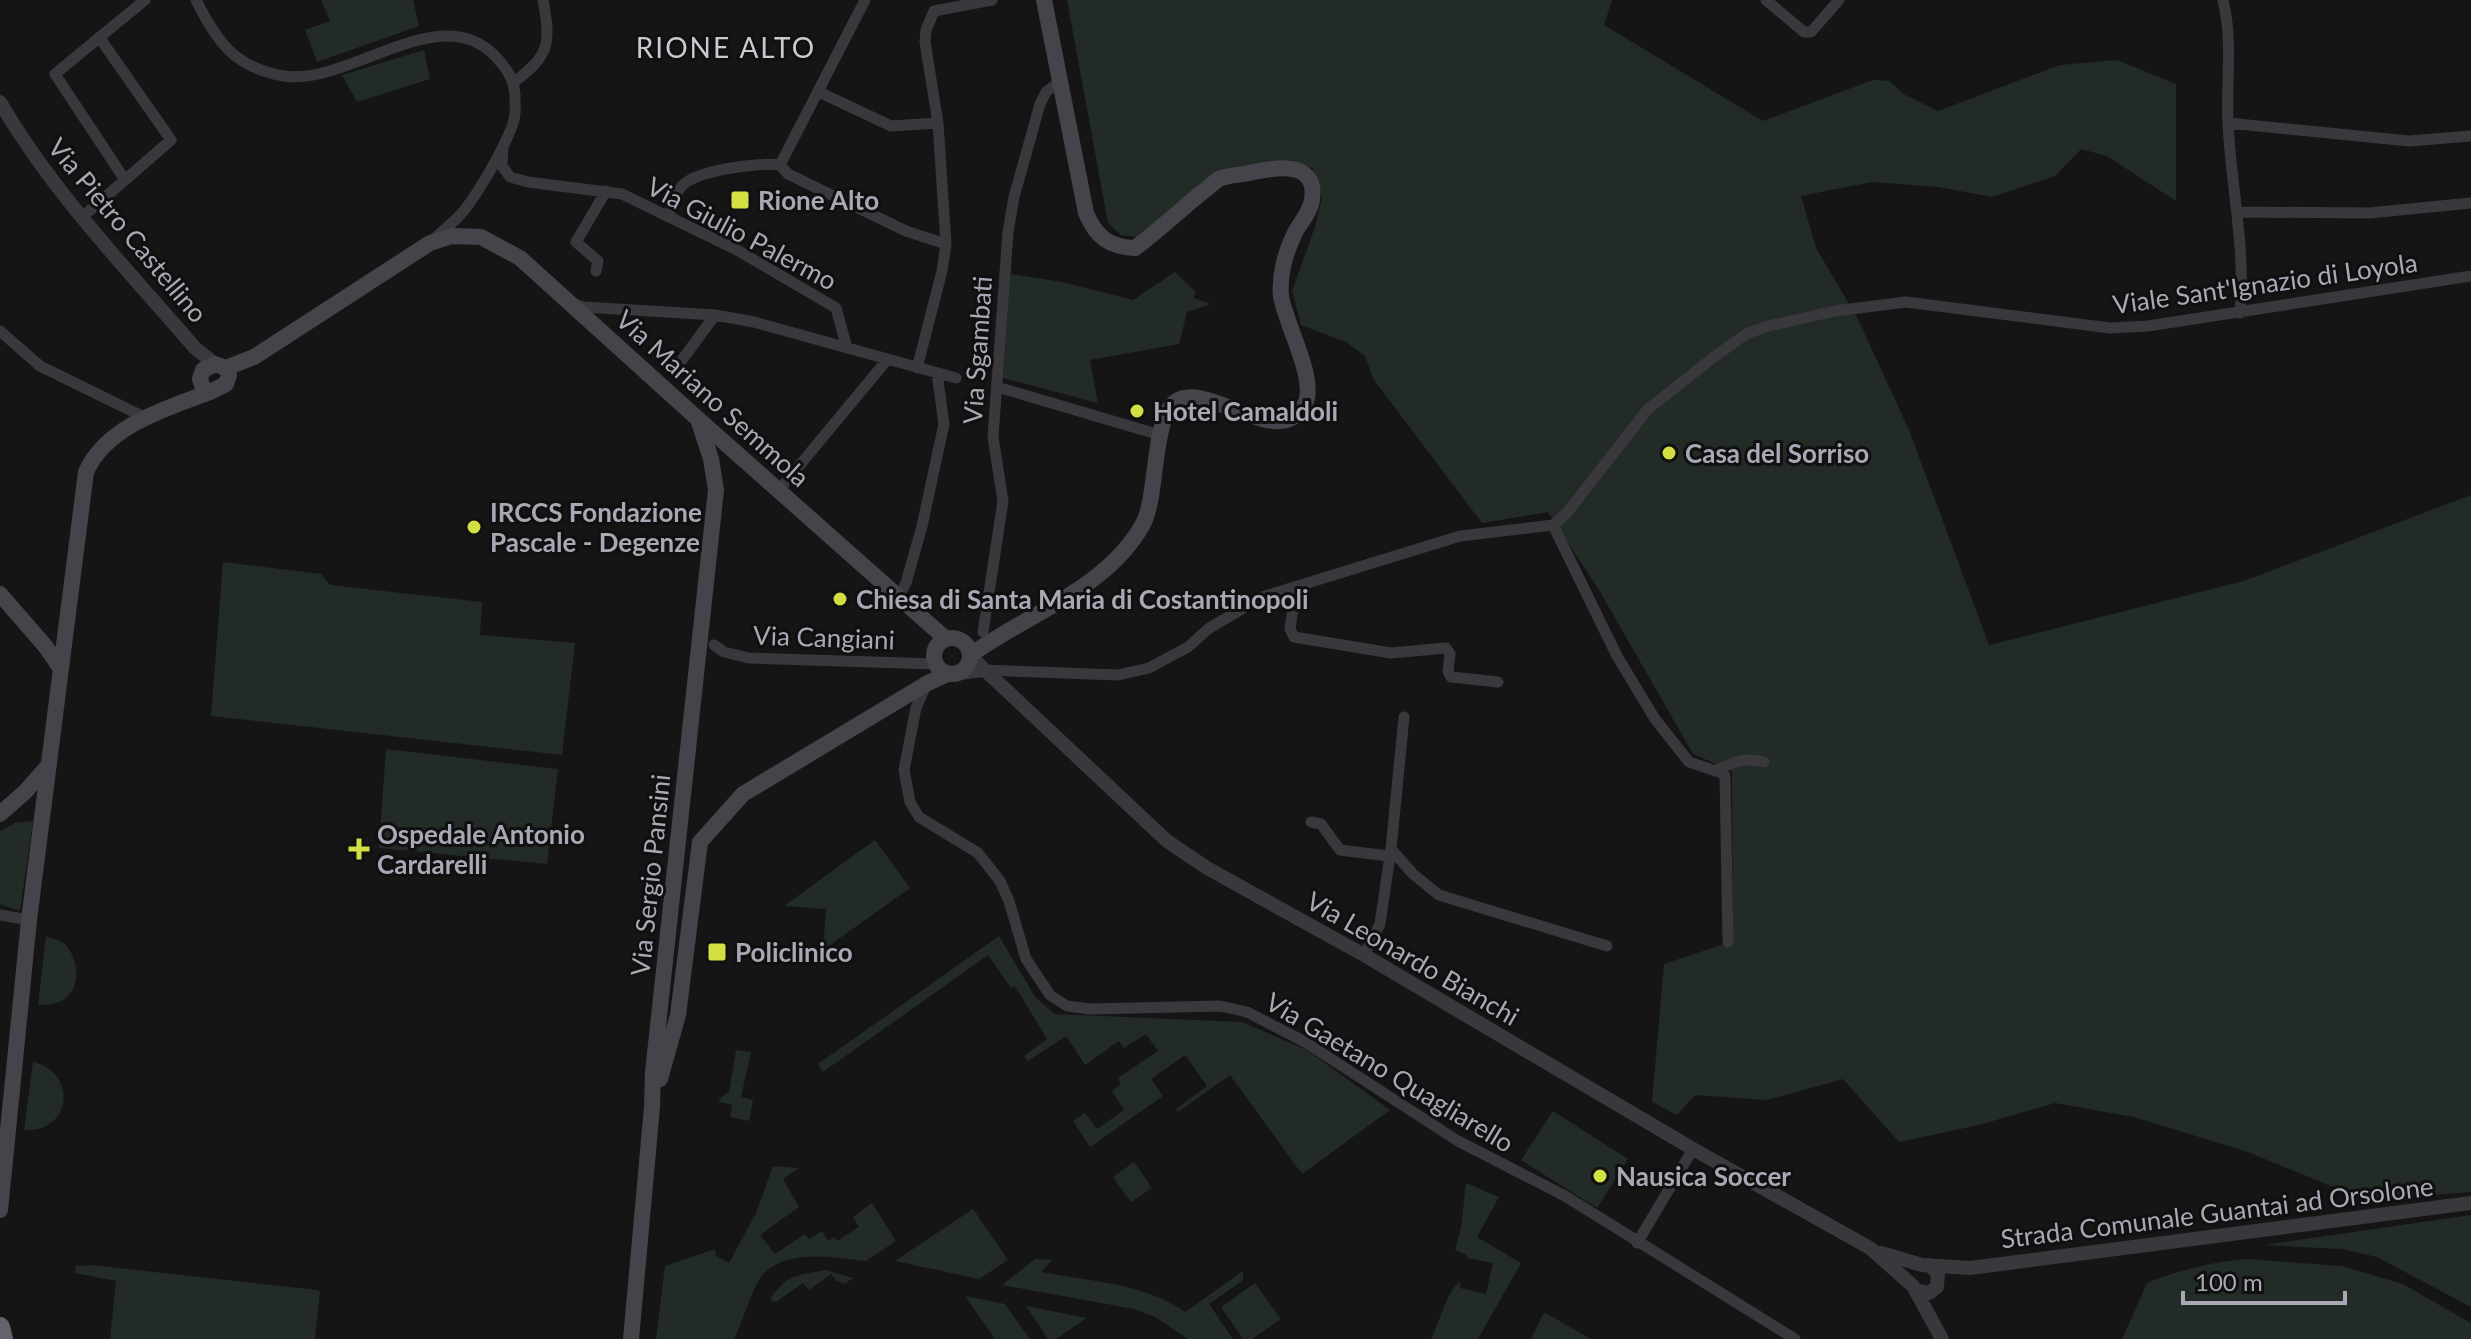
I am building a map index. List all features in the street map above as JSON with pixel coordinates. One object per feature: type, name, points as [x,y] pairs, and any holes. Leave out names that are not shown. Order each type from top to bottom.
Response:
[{"type":"highway","points":[[0,1327],[3,1339]]},
{"type":"main road","points":[[969,652],[988,636],[1094,578],[1121,552],[1143,523],[1152,491],[1160,435],[1170,407],[1182,398],[1190,397],[1272,421],[1290,419],[1304,407],[1308,390],[1281,295],[1282,270],[1293,237],[1309,210],[1312,192],[1304,175],[1288,167],[1220,179],[1135,248],[1119,248],[1096,234],[1086,213],[1044,0]]},
{"type":"main road","name":"Via Mariano Semmola","points":[[430,243],[452,236],[481,237],[520,258],[946,639]]},
{"type":"main road","points":[[0,1210],[29,920],[86,472],[104,446],[146,418],[208,380],[254,357],[430,243]]},
{"type":"main road","name":"Via Sergio Pansini","points":[[631,1339],[653,1072],[716,490],[711,459],[698,419]]},
{"type":"main road","points":[[0,594],[61,669]]},
{"type":"main road","points":[[652,1107],[678,1015],[700,842],[743,794],[948,671],[969,665],[969,652],[956,638],[946,639],[937,647],[948,671]]},
{"type":"main road","points":[[4,809],[25,792],[48,766]]},
{"type":"main road","points":[[4,809],[19,803],[34,805],[42,815]]},
{"type":"street","points":[[125,180],[55,74],[145,0]]},
{"type":"street","points":[[196,0],[210,27],[230,52],[249,66],[289,77],[327,71],[428,37],[449,34],[476,42],[502,63],[514,82],[516,113],[476,195],[430,243]]},
{"type":"street","points":[[514,82],[536,66],[542,57],[547,35],[543,0]]},
{"type":"street","points":[[780,165],[865,0]]},
{"type":"street","points":[[917,368],[946,244],[938,123],[925,42],[926,30],[934,11],[992,0]]},
{"type":"street","points":[[1766,0],[1804,32],[1811,32],[1839,0]]},
{"type":"street","points":[[2223,0],[2230,48],[2228,123],[2239,212],[2243,287],[2240,313]]},
{"type":"street","points":[[82,217],[171,140],[99,37]]},
{"type":"street","name":"Via Sgambati","points":[[988,636],[1003,501],[993,437],[1008,232],[1014,197],[1040,104],[1046,92],[1059,82]]},
{"type":"street","name":"Via Pietro Castellino","points":[[0,88],[24,143]]},
{"type":"street","points":[[819,92],[891,126],[938,123]]},
{"type":"street","name":"Via Pietro Castellino","points":[[0,102],[24,143],[82,217],[195,348],[208,380]]},
{"type":"street","points":[[0,113],[24,143]]},
{"type":"street","points":[[2228,123],[2409,141],[2471,136]]},
{"type":"street","name":"Via Giulio Palermo","points":[[503,145],[502,166],[510,177],[622,194],[737,250],[836,308],[847,348]]},
{"type":"street","points":[[668,217],[680,187],[698,176],[765,162],[780,165],[788,174],[882,219],[946,244]]},
{"type":"street","points":[[596,271],[598,261],[576,242],[606,191]]},
{"type":"street","points":[[2239,212],[2369,213],[2471,203]]},
{"type":"street","name":"Viale Sant'Ignazio di Loyola","points":[[1553,525],[1566,514],[1648,409],[1746,334],[1790,319],[1906,302],[2110,328],[2240,313],[2471,276]]},
{"type":"street","points":[[567,301],[584,307],[715,315],[754,322],[956,378]]},
{"type":"street","points":[[679,364],[715,315]]},
{"type":"street","points":[[0,331],[40,366],[146,418]]},
{"type":"street","points":[[779,490],[887,360]]},
{"type":"street","points":[[899,596],[906,583],[922,526],[944,424],[937,373]]},
{"type":"street","points":[[1004,389],[1160,435]]},
{"type":"street","points":[[948,671],[1132,673],[1149,668],[1188,647],[1208,629],[1262,597],[1460,536],[1553,525],[1617,656],[1655,719],[1689,762],[1725,776],[1728,942]]},
{"type":"street","points":[[1296,587],[1290,629],[1294,637],[1391,653],[1446,648],[1450,654],[1448,671],[1451,677],[1498,682]]},
{"type":"street","name":"Via Cangiani","points":[[714,645],[724,652],[749,658],[948,671]]},
{"type":"street","name":"Via Leonardo Bianchi","points":[[969,652],[983,670],[1167,841],[1207,868],[1364,955],[1693,1149],[1870,1248],[1926,1265]]},
{"type":"street","name":"Via Gaetano Quagliarello","points":[[926,684],[916,708],[904,770],[910,802],[926,823],[978,853],[1000,881],[1026,959],[1050,995],[1067,1006],[1090,1009],[1220,1006],[1247,1012],[1305,1042],[1458,1141],[1565,1196],[1795,1339]]},
{"type":"street","points":[[1364,955],[1380,924],[1404,717]]},
{"type":"street","points":[[1715,771],[1733,761],[1750,759],[1764,762]]},
{"type":"street","points":[[1311,822],[1321,824],[1340,850],[1390,852],[1439,895],[1607,946]]},
{"type":"street","points":[[0,915],[29,920]]},
{"type":"street","points":[[1637,1243],[1693,1149]]},
{"type":"street","name":"Strada Comunale Guantai ad Orsolone","points":[[1926,1265],[1970,1268],[2471,1203]]},
{"type":"street","name":"Via Leonardo Bianchi","points":[[1870,1248],[1914,1288],[1941,1336]]},
{"type":"street","points":[[1937,1287],[1926,1293],[1914,1288],[1912,1273],[1926,1265],[1938,1273],[1941,1336]]},
{"type":"street","name":"Strada Comunale Guantai ad Orsolone","points":[[1937,1287],[1970,1268]]},
{"type":"shaded area","points":[[321,0],[413,0],[419,26],[317,62],[305,30],[330,21]]},
{"type":"shaded area","points":[[1067,0],[1612,0],[1604,25],[1763,121],[1873,80],[1890,81],[1903,94],[1938,111],[2060,65],[2117,60],[2176,84],[2176,201],[2107,156],[2081,149],[2055,176],[1992,197],[1938,187],[1872,182],[1801,196],[1816,248],[1858,319],[1909,430],[1989,645],[2244,581],[2471,495],[2471,1192],[2365,1200],[2248,1152],[2134,1117],[2055,1103],[1979,1125],[1899,1142],[1843,1079],[1767,1100],[1695,1095],[1677,1115],[1652,1102],[1664,964],[1733,941],[1732,771],[1693,754],[1599,590],[1548,512],[1482,523],[1374,380],[1365,356],[1346,342],[1301,325],[1292,291],[1315,227],[1322,197],[1312,168],[1289,160],[1218,172],[1139,237],[1121,235],[1108,223]]},
{"type":"shaded area","points":[[424,50],[430,79],[357,102],[342,75]]},
{"type":"shaded area","points":[[1175,272],[1195,291],[1194,298],[1211,304],[1187,312],[1179,344],[1090,360],[1098,403],[1003,378],[1010,274],[1063,282],[1133,300]]},
{"type":"shaded area","points":[[223,562],[321,574],[330,585],[482,602],[480,635],[575,643],[562,755],[211,716]]},
{"type":"shaded area","points":[[386,749],[558,769],[547,864],[379,848]]},
{"type":"shaded area","points":[[33,821],[20,911],[0,904],[0,831],[15,823]]},
{"type":"shaded area","points":[[875,840],[910,888],[823,950],[826,909],[784,906]]},
{"type":"shaded area","points":[[46,936],[64,943],[68,948],[75,962],[76,977],[65,999],[54,1004],[38,1005]]},
{"type":"shaded area","points":[[999,936],[1035,997],[1055,1014],[1242,1022],[1307,1050],[1390,1110],[1302,1174],[1230,1075],[1178,1112],[1176,1109],[1207,1086],[1185,1055],[1151,1079],[1163,1096],[1090,1147],[1073,1121],[1085,1113],[1097,1129],[1124,1110],[1112,1091],[1121,1084],[1118,1078],[1158,1051],[1146,1034],[1124,1048],[1119,1041],[1085,1065],[1066,1036],[1028,1061],[1024,1056],[1047,1039],[1015,986],[1011,988],[988,955],[823,1072],[818,1064]]},
{"type":"shaded area","points":[[736,1050],[751,1052],[741,1097],[753,1100],[749,1121],[730,1117],[732,1105],[719,1102],[729,1092]]},
{"type":"shaded area","points":[[33,1062],[48,1068],[57,1077],[63,1089],[63,1101],[60,1112],[52,1122],[40,1128],[24,1130]]},
{"type":"shaded area","points":[[1553,1111],[1628,1159],[1597,1208],[1521,1160]]},
{"type":"shaded area","points":[[1134,1162],[1152,1188],[1131,1202],[1113,1177]]},
{"type":"shaded area","points":[[773,1166],[799,1168],[783,1179],[799,1207],[760,1235],[775,1254],[805,1234],[809,1239],[822,1231],[828,1241],[834,1237],[837,1241],[859,1227],[853,1217],[872,1203],[896,1241],[866,1261],[793,1258],[768,1270],[756,1286],[734,1339],[656,1339],[665,1266],[715,1249],[716,1256],[729,1263],[756,1213]]},
{"type":"shaded area","points":[[1466,1183],[1499,1197],[1477,1237],[1521,1263],[1478,1339],[1431,1339],[1455,1287],[1460,1282],[1460,1288],[1486,1294],[1493,1263],[1467,1258],[1467,1255],[1455,1250]]},
{"type":"shaded area","points":[[973,1209],[1008,1260],[979,1279],[895,1261]]},
{"type":"shaded area","points":[[2471,1215],[2471,1307],[2377,1257],[2341,1249],[2264,1245]]},
{"type":"shaded area","points":[[1035,1259],[1052,1260],[1041,1272],[1134,1289],[1169,1302],[1185,1312],[1243,1271],[1243,1280],[1209,1304],[1233,1339],[1188,1339],[1155,1317],[1134,1309],[1002,1285]]},
{"type":"shaded area","points":[[2246,1259],[2342,1266],[2403,1284],[2471,1323],[2471,1339],[2122,1339],[2147,1283],[2195,1267]]},
{"type":"shaded area","points":[[91,1265],[317,1290],[320,1292],[315,1339],[110,1339],[116,1281],[75,1273],[76,1266]]},
{"type":"shaded area","points":[[826,1270],[853,1278],[844,1284],[831,1274],[809,1290],[803,1283],[776,1302],[770,1300],[787,1281]]},
{"type":"shaded area","points":[[1255,1283],[1281,1319],[1252,1339],[1243,1339],[1221,1307]]},
{"type":"shaded area","points":[[965,1296],[1005,1304],[1030,1339],[995,1339]]},
{"type":"shaded area","points":[[1026,1306],[1087,1318],[1056,1339],[1048,1339]]},
{"type":"shaded area","points":[[1544,1312],[1591,1339],[1531,1339]]},
{"type":"place","name":"Rione Alto","points":[[740,200]]},
{"type":"place","name":"Hotel Camaldoli","points":[[1137,411]]},
{"type":"place","name":"Casa del Sorriso","points":[[1669,453]]},
{"type":"place","name":"IRCCS Fondazione Pascale - Degenze","points":[[474,527]]},
{"type":"place","name":"Chiesa di Santa Maria di Costantinopoli","points":[[840,599]]},
{"type":"place","name":"Ospedale Antonio Cardarelli","points":[[359,849]]},
{"type":"place","name":"Policlinico","points":[[717,952]]},
{"type":"place","name":"Nausica Soccer","points":[[1600,1176]]},
{"type":"district","name":"RIONE ALTO","points":[[726,47]]}]
